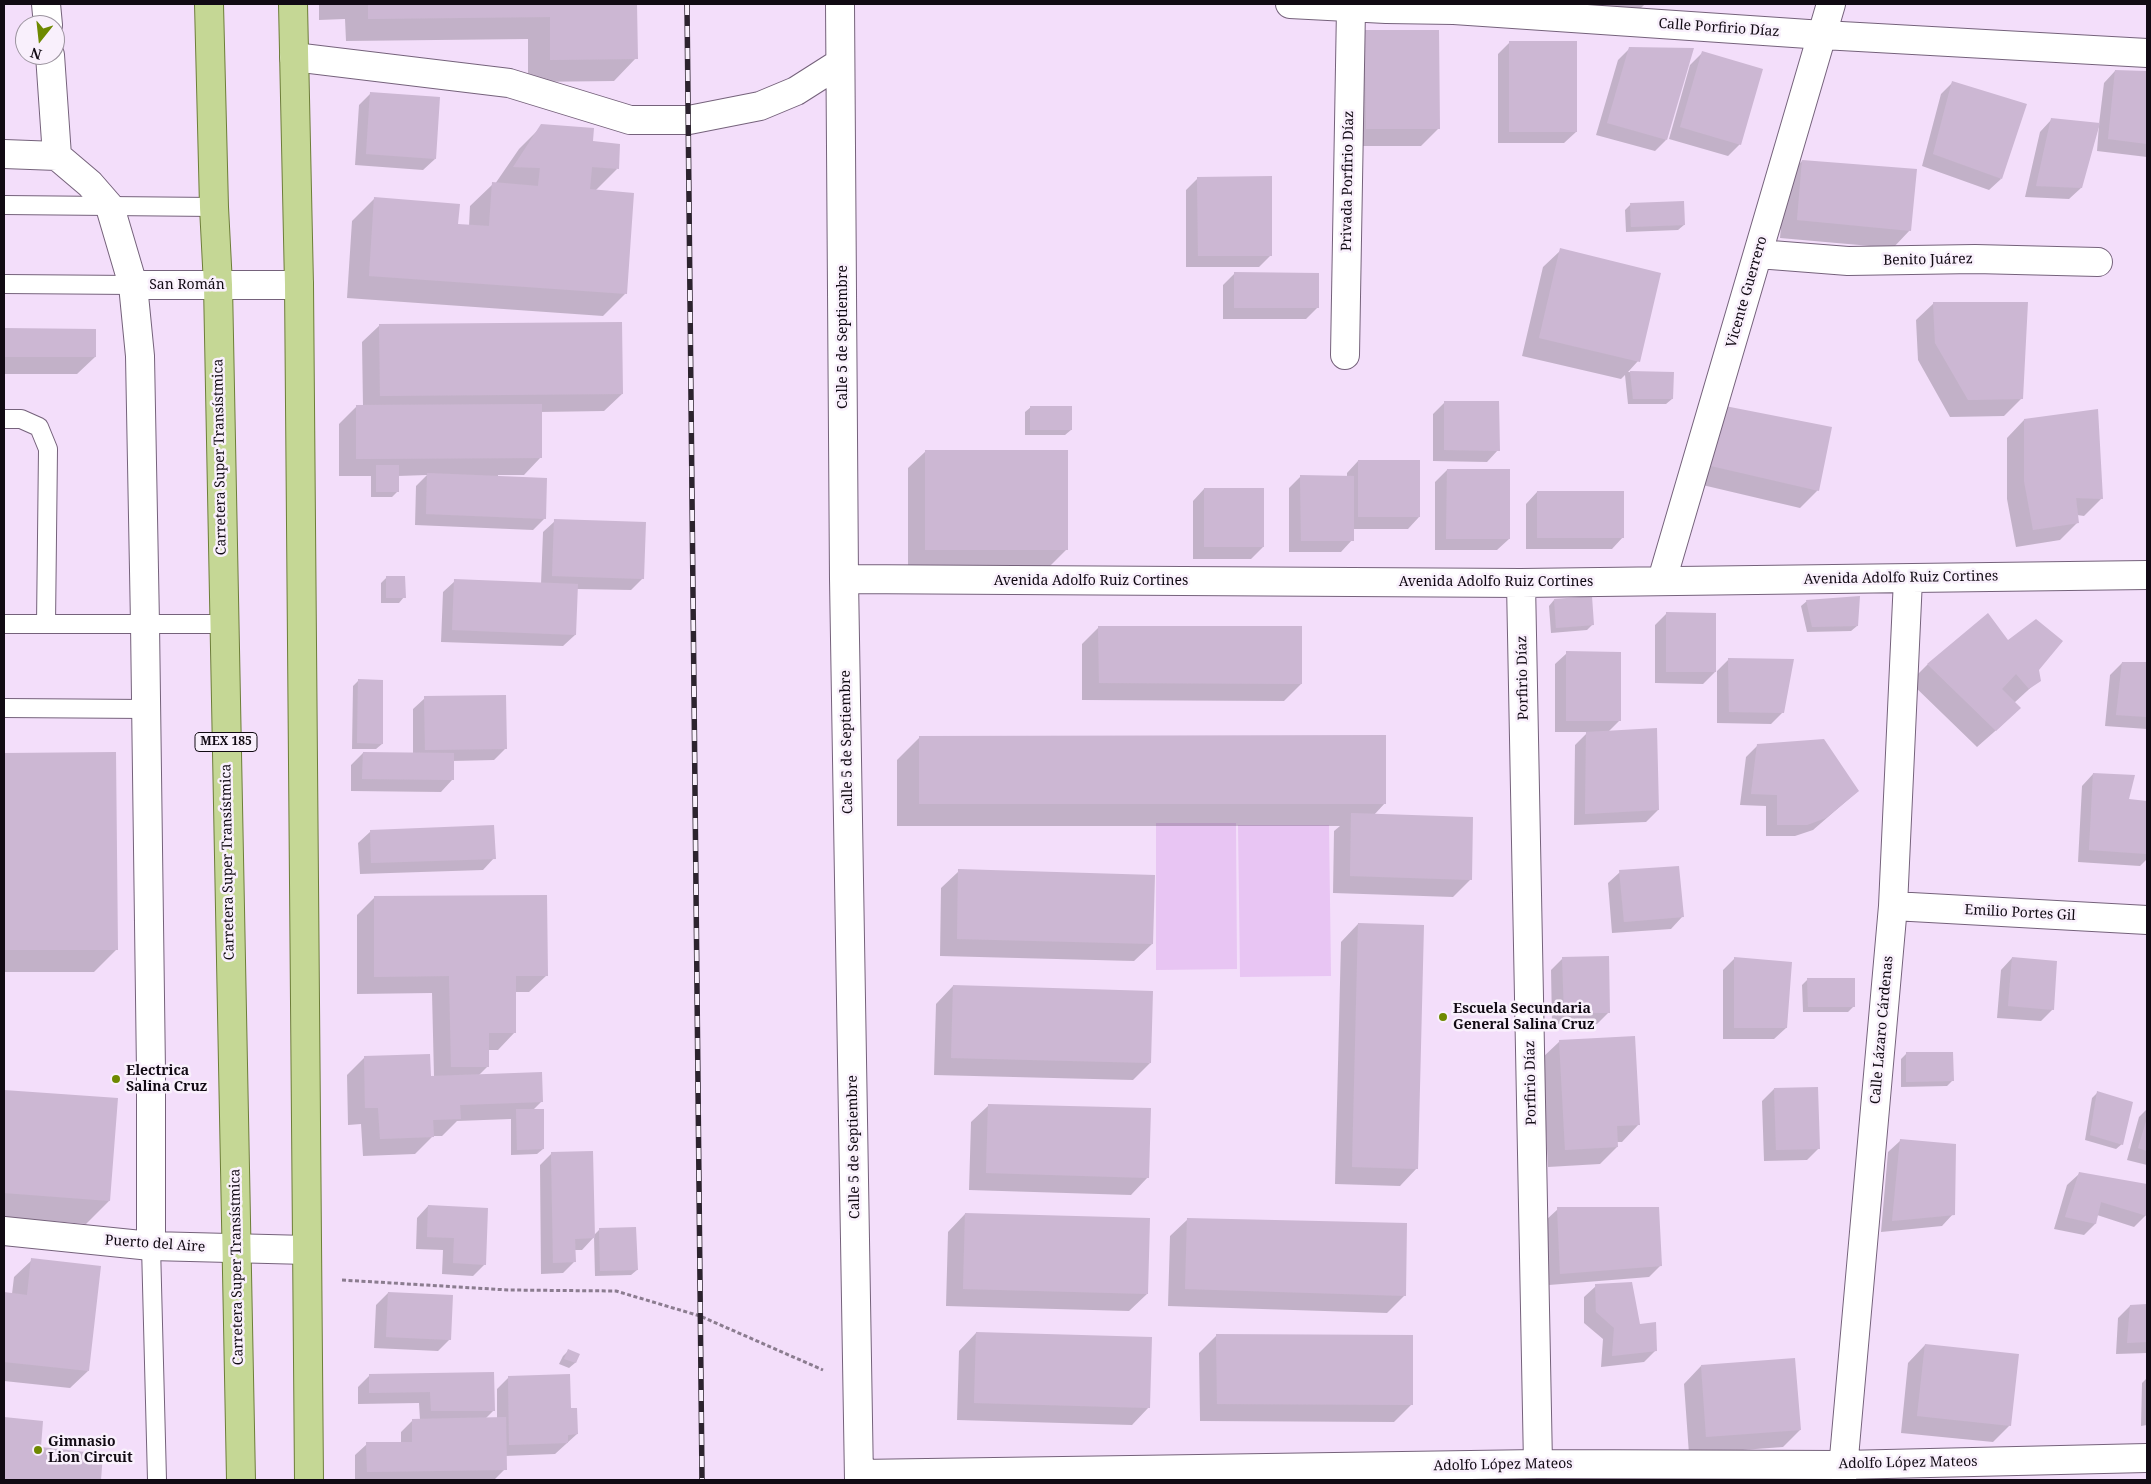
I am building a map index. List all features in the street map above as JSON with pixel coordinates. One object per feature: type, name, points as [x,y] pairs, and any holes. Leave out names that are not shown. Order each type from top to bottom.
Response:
[{"type":"main road","name":"Carretera Super Transístmica","points":[[209,4],[214,207],[218,285],[223,624],[241,1480]]},
{"type":"main road","points":[[293,4],[299,285],[309,1480]]},
{"type":"street","name":"Calle 5 de Septiembre","points":[[840,4],[844,579],[859,1477]]},
{"type":"street","name":"Calle Porfirio Díaz","points":[[1290,4],[1351,8],[1454,7],[1823,35],[2147,53]]},
{"type":"street","name":"Vicente Guerrero","points":[[1662,580],[1831,4]]},
{"type":"street","name":"Privada Porfirio Díaz","points":[[1345,355],[1351,8]]},
{"type":"street","points":[[294,57],[509,83],[630,120],[689,120],[760,106],[796,92],[840,63]]},
{"type":"street","points":[[4,154],[57,156],[51,65]]},
{"type":"street","name":"San Román","points":[[57,156],[90,184],[110,207],[133,285],[299,285]]},
{"type":"street","name":"Benito Juárez","points":[[1758,254],[1848,261],[1975,260],[2098,262]]},
{"type":"street","points":[[133,285],[140,356],[151,1072],[151,1246]]},
{"type":"street","name":"Avenida Adolfo Ruiz Cortines","points":[[844,579],[1521,583],[2147,575]]},
{"type":"street","name":"Calle Lázaro Cárdenas","points":[[1842,1472],[1893,906],[1908,579]]},
{"type":"street","name":"Porfirio Díaz","points":[[1521,583],[1538,1464]]},
{"type":"street","name":"Emilio Portes Gil","points":[[1893,906],[2147,920]]},
{"type":"street","name":"Puerto del Aire","points":[[4,1231],[151,1246],[307,1250]]},
{"type":"street","name":"Adolfo López Mateos","points":[[859,1477],[1538,1464],[1842,1472],[2147,1458]]},
{"type":"lane","points":[[4,205],[214,207]]},
{"type":"lane","points":[[4,284],[133,285]]},
{"type":"lane","points":[[4,419],[21,419],[39,427],[48,449],[46,624]]},
{"type":"lane","points":[[4,624],[223,624]]},
{"type":"lane","points":[[4,708],[146,709]]},
{"type":"lane","points":[[151,1246],[157,1480]]},
{"type":"path","points":[[307,1278],[508,1290],[616,1291],[700,1316],[858,1385]]},
{"type":"shaded area","points":[[1156,823],[1236,823],[1237,969],[1156,970]]},
{"type":"shaded area","points":[[1238,825],[1329,825],[1331,976],[1240,977]]},
{"type":"building","points":[[368,4],[637,4],[638,59],[550,60],[550,17],[368,19]]},
{"type":"building","points":[[1365,30],[1439,30],[1440,129],[1366,129]]},
{"type":"building","points":[[1509,41],[1577,41],[1577,132],[1509,132]]},
{"type":"building","points":[[1629,47],[1694,48],[1667,140],[1607,123]]},
{"type":"building","points":[[1702,51],[1763,69],[1741,145],[1680,127]]},
{"type":"building","points":[[2115,70],[2147,71],[2147,144],[2108,139]]},
{"type":"building","points":[[1952,81],[2027,104],[2002,179],[1933,154]]},
{"type":"building","points":[[370,92],[440,97],[436,159],[366,154]]},
{"type":"building","points":[[2051,118],[2100,123],[2082,188],[2036,186]]},
{"type":"building","points":[[541,124],[594,128],[593,141],[620,144],[619,169],[592,167],[590,189],[634,193],[627,294],[369,276],[374,197],[460,204],[458,224],[489,226],[492,182],[538,186],[540,168],[513,167]]},
{"type":"building","points":[[1802,160],[1917,169],[1911,231],[1797,220]]},
{"type":"building","points":[[1272,176],[1272,256],[1198,256],[1197,177]]},
{"type":"building","points":[[1684,201],[1685,225],[1631,227],[1630,203]]},
{"type":"building","points":[[1560,248],[1661,273],[1640,362],[1539,338]]},
{"type":"building","points":[[1234,272],[1319,273],[1319,308],[1234,308]]},
{"type":"building","points":[[1933,302],[2028,302],[2023,399],[1968,400],[1935,343]]},
{"type":"building","points":[[622,322],[623,394],[380,396],[379,324]]},
{"type":"building","points":[[4,328],[96,329],[96,357],[4,357]]},
{"type":"building","points":[[1630,371],[1674,372],[1673,399],[1633,399]]},
{"type":"building","points":[[1444,401],[1499,401],[1500,451],[1444,450]]},
{"type":"building","points":[[542,404],[542,458],[356,459],[356,405]]},
{"type":"building","points":[[1030,406],[1072,406],[1072,430],[1030,430]]},
{"type":"building","points":[[1725,406],[1832,427],[1819,491],[1711,466]]},
{"type":"building","points":[[2098,409],[2103,499],[2076,498],[2079,523],[2033,530],[2024,481],[2024,419]]},
{"type":"building","points":[[925,450],[1068,450],[1068,550],[925,550]]},
{"type":"building","points":[[1358,460],[1420,460],[1420,517],[1358,517]]},
{"type":"building","points":[[376,465],[399,465],[399,492],[376,492]]},
{"type":"building","points":[[1447,469],[1510,469],[1510,539],[1446,539]]},
{"type":"building","points":[[427,473],[547,478],[546,519],[426,514]]},
{"type":"building","points":[[1300,475],[1354,476],[1354,541],[1301,541]]},
{"type":"building","points":[[1204,488],[1264,488],[1264,547],[1204,547]]},
{"type":"building","points":[[1537,491],[1624,491],[1624,538],[1537,538]]},
{"type":"building","points":[[554,519],[646,522],[644,579],[552,576]]},
{"type":"building","points":[[386,576],[405,576],[406,598],[386,598]]},
{"type":"building","points":[[454,579],[578,584],[576,635],[452,630]]},
{"type":"building","points":[[1592,596],[1594,625],[1556,628],[1554,599]]},
{"type":"building","points":[[1860,596],[1858,626],[1812,627],[1806,600]]},
{"type":"building","points":[[1666,612],[1716,613],[1716,672],[1666,672]]},
{"type":"building","points":[[1988,613],[2008,640],[2036,619],[2063,641],[2039,670],[2041,681],[2029,689],[2016,674],[2002,689],[2021,708],[1996,731],[1927,664]]},
{"type":"building","points":[[1098,626],[1302,626],[1302,684],[1099,683]]},
{"type":"building","points":[[1566,651],[1621,652],[1621,721],[1566,721]]},
{"type":"building","points":[[1728,658],[1794,659],[1784,713],[1729,712]]},
{"type":"building","points":[[2122,662],[2147,662],[2147,717],[2116,715]]},
{"type":"building","points":[[358,679],[383,680],[383,744],[357,743]]},
{"type":"building","points":[[506,695],[507,749],[425,750],[424,696]]},
{"type":"building","points":[[1657,728],[1659,810],[1585,814],[1586,732]]},
{"type":"building","points":[[1386,735],[1386,804],[919,804],[919,736]]},
{"type":"building","points":[[1824,739],[1859,791],[1826,818],[1807,825],[1777,825],[1777,795],[1751,794],[1757,744]]},
{"type":"building","points":[[116,752],[118,950],[4,950],[4,753]]},
{"type":"building","points":[[363,752],[454,753],[454,780],[362,779]]},
{"type":"building","points":[[2093,773],[2135,775],[2129,799],[2147,801],[2147,854],[2089,850]]},
{"type":"building","points":[[1351,813],[1473,817],[1472,880],[1350,876]]},
{"type":"building","points":[[494,825],[496,859],[371,863],[370,830]]},
{"type":"building","points":[[1679,866],[1684,917],[1624,922],[1619,870]]},
{"type":"building","points":[[958,869],[1155,875],[1153,944],[957,939]]},
{"type":"building","points":[[547,895],[548,976],[516,976],[516,1033],[489,1033],[489,1067],[451,1067],[449,976],[374,977],[374,896]]},
{"type":"building","points":[[1358,923],[1424,925],[1418,1169],[1352,1167]]},
{"type":"building","points":[[1609,956],[1610,1013],[1564,1013],[1562,957]]},
{"type":"building","points":[[1734,957],[1792,962],[1787,1028],[1734,1028]]},
{"type":"building","points":[[2012,957],[2057,961],[2054,1010],[2008,1006]]},
{"type":"building","points":[[1807,978],[1855,978],[1855,1007],[1808,1007]]},
{"type":"building","points":[[953,985],[1153,991],[1151,1063],[951,1058]]},
{"type":"building","points":[[1635,1036],[1640,1125],[1617,1126],[1618,1147],[1565,1150],[1559,1040]]},
{"type":"building","points":[[1906,1052],[1953,1052],[1954,1081],[1906,1082]]},
{"type":"building","points":[[430,1054],[431,1076],[542,1072],[543,1102],[460,1105],[461,1119],[433,1120],[434,1137],[380,1139],[378,1108],[365,1108],[364,1056]]},
{"type":"building","points":[[1818,1087],[1820,1149],[1776,1150],[1774,1088]]},
{"type":"building","points":[[4,1090],[118,1098],[110,1201],[4,1193]]},
{"type":"building","points":[[2097,1091],[2133,1102],[2123,1145],[2090,1135]]},
{"type":"building","points":[[988,1104],[1151,1108],[1149,1178],[986,1173]]},
{"type":"building","points":[[516,1109],[544,1109],[544,1149],[517,1150]]},
{"type":"building","points":[[2147,1118],[2147,1151],[2138,1148]]},
{"type":"building","points":[[1900,1139],[1956,1144],[1955,1215],[1892,1221]]},
{"type":"building","points":[[593,1151],[595,1238],[575,1239],[576,1262],[553,1263],[551,1152]]},
{"type":"building","points":[[2079,1172],[2147,1184],[2147,1216],[2101,1202],[2096,1224],[2065,1217]]},
{"type":"building","points":[[428,1205],[488,1208],[486,1265],[453,1263],[454,1238],[427,1237]]},
{"type":"building","points":[[1557,1207],[1659,1207],[1662,1266],[1560,1274]]},
{"type":"building","points":[[965,1213],[1150,1218],[1148,1294],[963,1289]]},
{"type":"building","points":[[1187,1218],[1407,1223],[1406,1296],[1185,1289]]},
{"type":"building","points":[[636,1227],[638,1270],[600,1271],[599,1228]]},
{"type":"building","points":[[31,1258],[101,1266],[89,1371],[4,1362],[4,1292],[27,1295]]},
{"type":"building","points":[[1632,1282],[1640,1324],[1656,1322],[1657,1351],[1612,1356],[1614,1328],[1596,1312],[1595,1284]]},
{"type":"building","points":[[388,1292],[453,1295],[451,1340],[386,1337]]},
{"type":"building","points":[[2147,1304],[2147,1342],[2127,1343],[2130,1305]]},
{"type":"building","points":[[976,1332],[1152,1337],[1150,1408],[974,1403]]},
{"type":"building","points":[[1216,1334],[1413,1335],[1413,1405],[1217,1404]]},
{"type":"building","points":[[1925,1344],[2019,1354],[2011,1426],[1917,1416]]},
{"type":"building","points":[[568,1349],[580,1354],[576,1363],[564,1359]]},
{"type":"building","points":[[1795,1358],[1801,1430],[1706,1437],[1701,1365]]},
{"type":"building","points":[[494,1372],[495,1411],[431,1411],[430,1392],[369,1393],[369,1374]]},
{"type":"building","points":[[570,1374],[571,1408],[577,1408],[578,1434],[568,1435],[568,1443],[509,1445],[508,1376]]},
{"type":"building","name":"Gimnasio Lion Circuit","points":[[4,1417],[43,1421],[41,1447],[103,1454],[101,1480],[4,1480]]},
{"type":"building","points":[[506,1417],[507,1470],[367,1472],[366,1442],[412,1442],[412,1419]]},
{"type":"railway","points":[[687,4],[702,1480]]},
{"type":"place","name":"Escuela Secundaria General Salina Cruz","points":[[1443,1017]]},
{"type":"place","name":"Electrica Salina Cruz","points":[[116,1079]]},
{"type":"place","name":"Gimnasio Lion Circuit","points":[[38,1450]]}]
